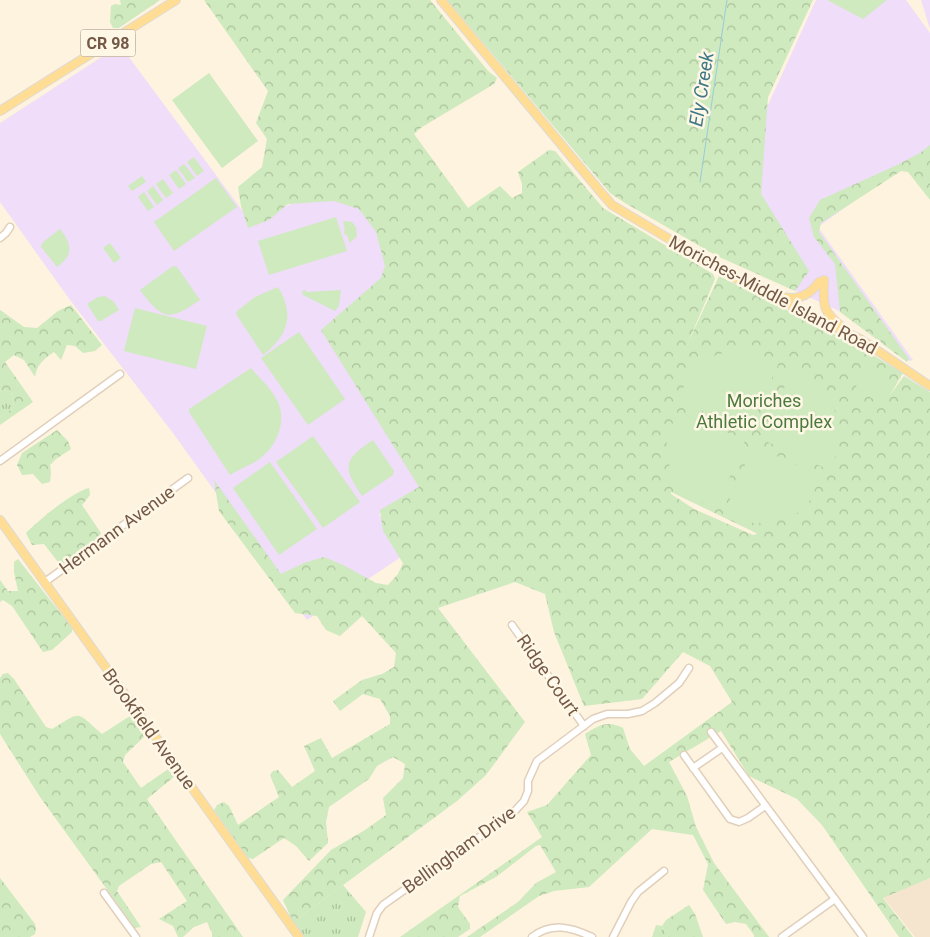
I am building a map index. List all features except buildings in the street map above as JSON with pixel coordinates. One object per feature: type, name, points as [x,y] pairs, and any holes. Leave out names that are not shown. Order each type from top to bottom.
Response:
[{"type":"main road","name":"CR 98","points":[[0,111],[176,0]]},
{"type":"main road","name":"Moriches-Middle Island Road","points":[[441,0],[616,208],[767,295],[877,349],[930,386]]},
{"type":"main road","points":[[767,295],[789,299],[802,298],[822,281],[825,309],[831,318],[851,335]]},
{"type":"main road","name":"Brookfield Avenue","points":[[0,520],[299,937]]},
{"type":"street","points":[[0,238],[10,227]]},
{"type":"street","points":[[0,461],[120,374]]},
{"type":"street","name":"Hermann Avenue","points":[[45,582],[188,478]]},
{"type":"street","name":"Ridge Court","points":[[512,625],[584,726]]},
{"type":"street","name":"Bellingham Drive","points":[[369,937],[377,913],[383,905],[513,813],[524,801],[528,781],[537,761],[593,719],[607,714],[628,714],[642,711],[679,683],[689,668]]},
{"type":"street","points":[[711,732],[862,937]]},
{"type":"street","points":[[693,768],[722,748]]},
{"type":"street","points":[[684,756],[730,819],[739,822],[765,806]]},
{"type":"street","points":[[613,937],[638,892],[664,871]]},
{"type":"street","points":[[104,892],[136,937]]},
{"type":"street","points":[[782,937],[835,899]]},
{"type":"street","points":[[532,937],[549,928],[558,926],[574,929],[592,937]]},
{"type":"shaded area","points":[[816,0],[906,0],[930,33],[930,146],[818,227],[913,360],[910,361],[881,334],[839,311],[726,258],[753,138]]},
{"type":"shaded area","points":[[921,0],[930,0],[930,29]]},
{"type":"shaded area","points":[[120,45],[250,221],[345,182],[405,270],[425,483],[379,514],[404,555],[307,620],[173,433],[70,300],[0,202],[0,123]]},
{"type":"shaded area","points":[[930,878],[930,937],[915,937],[883,897]]},
{"type":"green space","points":[[120,0],[160,0],[119,28],[113,28],[110,22],[111,6],[115,4],[121,5]]},
{"type":"green space","name":"Moriches Athletic Complex","points":[[204,0],[430,0],[488,71],[497,78],[494,84],[422,127],[414,134],[468,208],[500,186],[512,198],[522,193],[522,184],[518,172],[549,150],[555,151],[603,208],[713,274],[715,279],[687,345],[719,276],[854,344],[903,373],[890,395],[904,376],[930,392],[930,878],[883,898],[913,937],[899,937],[822,825],[797,799],[749,776],[721,731],[669,762],[687,796],[696,827],[714,863],[769,937],[754,937],[746,924],[735,922],[726,924],[703,890],[708,864],[693,835],[652,829],[589,887],[554,891],[539,896],[480,937],[467,937],[518,902],[536,883],[556,872],[540,845],[536,846],[496,877],[460,896],[458,907],[470,924],[470,929],[458,937],[400,937],[542,837],[527,812],[547,805],[591,755],[585,734],[595,728],[608,724],[623,728],[630,749],[644,766],[732,702],[710,666],[683,652],[642,699],[584,706],[554,632],[545,594],[515,582],[438,608],[525,722],[486,775],[457,801],[293,922],[283,900],[331,850],[386,815],[383,798],[403,778],[405,764],[393,757],[377,766],[369,779],[329,807],[326,822],[328,843],[309,861],[296,846],[284,838],[253,859],[248,858],[214,810],[217,805],[224,802],[229,806],[238,825],[279,797],[270,775],[273,771],[278,770],[292,787],[315,771],[304,746],[321,738],[332,758],[390,724],[390,716],[380,699],[363,694],[340,711],[333,701],[362,680],[382,674],[394,667],[396,653],[362,616],[340,636],[326,630],[317,616],[295,613],[219,511],[214,480],[281,574],[304,563],[324,557],[376,583],[388,585],[398,574],[403,563],[383,531],[380,510],[419,487],[321,330],[381,278],[385,266],[376,232],[359,209],[334,201],[288,204],[269,220],[248,228],[241,206],[238,187],[262,167],[267,139],[256,123],[268,91]],"holes":[[[671,492],[756,533],[753,535],[694,509],[671,494]]]},
{"type":"green space","points":[[447,0],[813,0],[768,97],[761,194],[809,271],[795,291],[717,256],[610,193]]},
{"type":"green space","points":[[827,0],[887,0],[863,19]]},
{"type":"green space","points":[[209,73],[258,141],[222,168],[172,100]]},
{"type":"green space","points":[[930,145],[930,200],[908,172],[901,171],[821,223],[819,232],[909,359],[907,362],[840,312],[835,264],[814,237],[809,218],[820,200],[897,165],[920,153]]},
{"type":"green space","points":[[194,157],[204,171],[197,176],[187,162]]},
{"type":"green space","points":[[184,164],[195,178],[188,182],[178,168]]},
{"type":"green space","points":[[176,170],[186,184],[179,189],[169,175]]},
{"type":"green space","points":[[142,176],[146,182],[132,191],[128,186]]},
{"type":"green space","points":[[216,178],[237,207],[174,251],[154,222]]},
{"type":"green space","points":[[163,179],[173,193],[166,198],[156,184]]},
{"type":"green space","points":[[153,186],[163,200],[157,205],[147,191]]},
{"type":"green space","points":[[144,192],[154,207],[148,211],[138,197]]},
{"type":"green space","points":[[336,217],[347,251],[269,275],[258,241]]},
{"type":"green space","points":[[343,221],[352,222],[356,227],[357,236],[350,243],[347,235],[345,235]]},
{"type":"green space","points":[[60,229],[69,244],[69,254],[63,263],[57,267],[41,247],[42,243]]},
{"type":"green space","points":[[110,243],[121,258],[114,263],[103,248]]},
{"type":"green space","points":[[173,266],[177,267],[200,300],[181,312],[167,314],[155,308],[140,290]]},
{"type":"green space","points":[[278,287],[286,307],[286,324],[278,340],[263,355],[236,314],[237,311],[255,297]]},
{"type":"green space","points":[[305,290],[307,292],[341,290],[339,306],[335,311],[303,295],[302,291]]},
{"type":"green space","points":[[105,296],[114,302],[119,310],[98,321],[87,304],[98,297]]},
{"type":"green space","points":[[71,305],[102,345],[95,351],[83,353],[75,346],[67,345],[61,360],[54,352],[42,362],[37,369],[35,377],[24,360],[14,355],[5,362],[33,402],[0,425],[0,418],[14,407],[11,392],[2,390],[0,392],[0,310],[24,327],[37,328],[58,311]]},
{"type":"green space","points":[[135,308],[207,326],[196,369],[124,351]]},
{"type":"green space","points":[[299,332],[345,399],[308,425],[261,358]]},
{"type":"green space","points":[[737,349],[760,354],[778,365],[749,429],[743,431],[678,399],[692,370],[716,355]]},
{"type":"green space","points":[[251,368],[269,388],[278,402],[281,418],[280,426],[275,442],[264,455],[230,475],[189,412],[189,409]]},
{"type":"green space","points":[[868,368],[893,381],[878,402],[855,388]]},
{"type":"green space","points":[[792,372],[820,386],[831,401],[839,422],[838,450],[829,470],[763,440],[761,435]]},
{"type":"green space","points":[[2,390],[11,392],[14,407],[0,418],[0,392]]},
{"type":"green space","points":[[678,412],[743,439],[745,445],[715,507],[701,502],[683,490],[670,471],[666,437]]},
{"type":"green space","points":[[57,430],[68,441],[71,449],[50,465],[50,482],[42,484],[33,474],[22,475],[17,465],[22,453]]},
{"type":"green space","points":[[313,436],[360,502],[323,528],[276,462]]},
{"type":"green space","points":[[373,440],[394,471],[393,475],[362,496],[351,478],[349,465],[356,453]]},
{"type":"green space","points":[[758,447],[819,476],[811,499],[798,513],[771,522],[753,523],[742,520],[725,510],[752,449]]},
{"type":"green space","points":[[270,462],[317,529],[279,555],[233,488]]},
{"type":"green space","points":[[89,488],[90,495],[82,505],[101,533],[98,539],[64,563],[58,562],[44,544],[32,545],[26,533],[65,501]]},
{"type":"green space","points":[[18,559],[72,628],[72,632],[52,650],[43,652],[12,606],[3,600],[0,602],[0,580],[8,591],[18,591],[14,562]]},
{"type":"green space","points":[[8,673],[46,727],[52,729],[74,716],[78,716],[82,717],[102,734],[133,714],[136,716],[147,734],[125,755],[123,762],[141,788],[171,767],[175,776],[147,799],[243,937],[212,937],[207,922],[194,927],[183,937],[178,937],[173,926],[159,919],[187,901],[161,862],[151,864],[119,886],[117,891],[141,927],[135,928],[40,797],[0,734],[0,678],[3,674]]},
{"type":"green space","points":[[0,878],[35,924],[35,934],[30,937],[0,937]]},
{"type":"green space","points":[[343,885],[366,912],[358,937],[304,937],[293,922]]},
{"type":"green space","points":[[689,905],[695,914],[703,937],[668,937],[662,926],[666,920]]},
{"type":"green space","points":[[656,925],[662,926],[668,937],[652,937]]},
{"type":"waterway","name":"Ely Creek","points":[[700,182],[727,0]]}]
